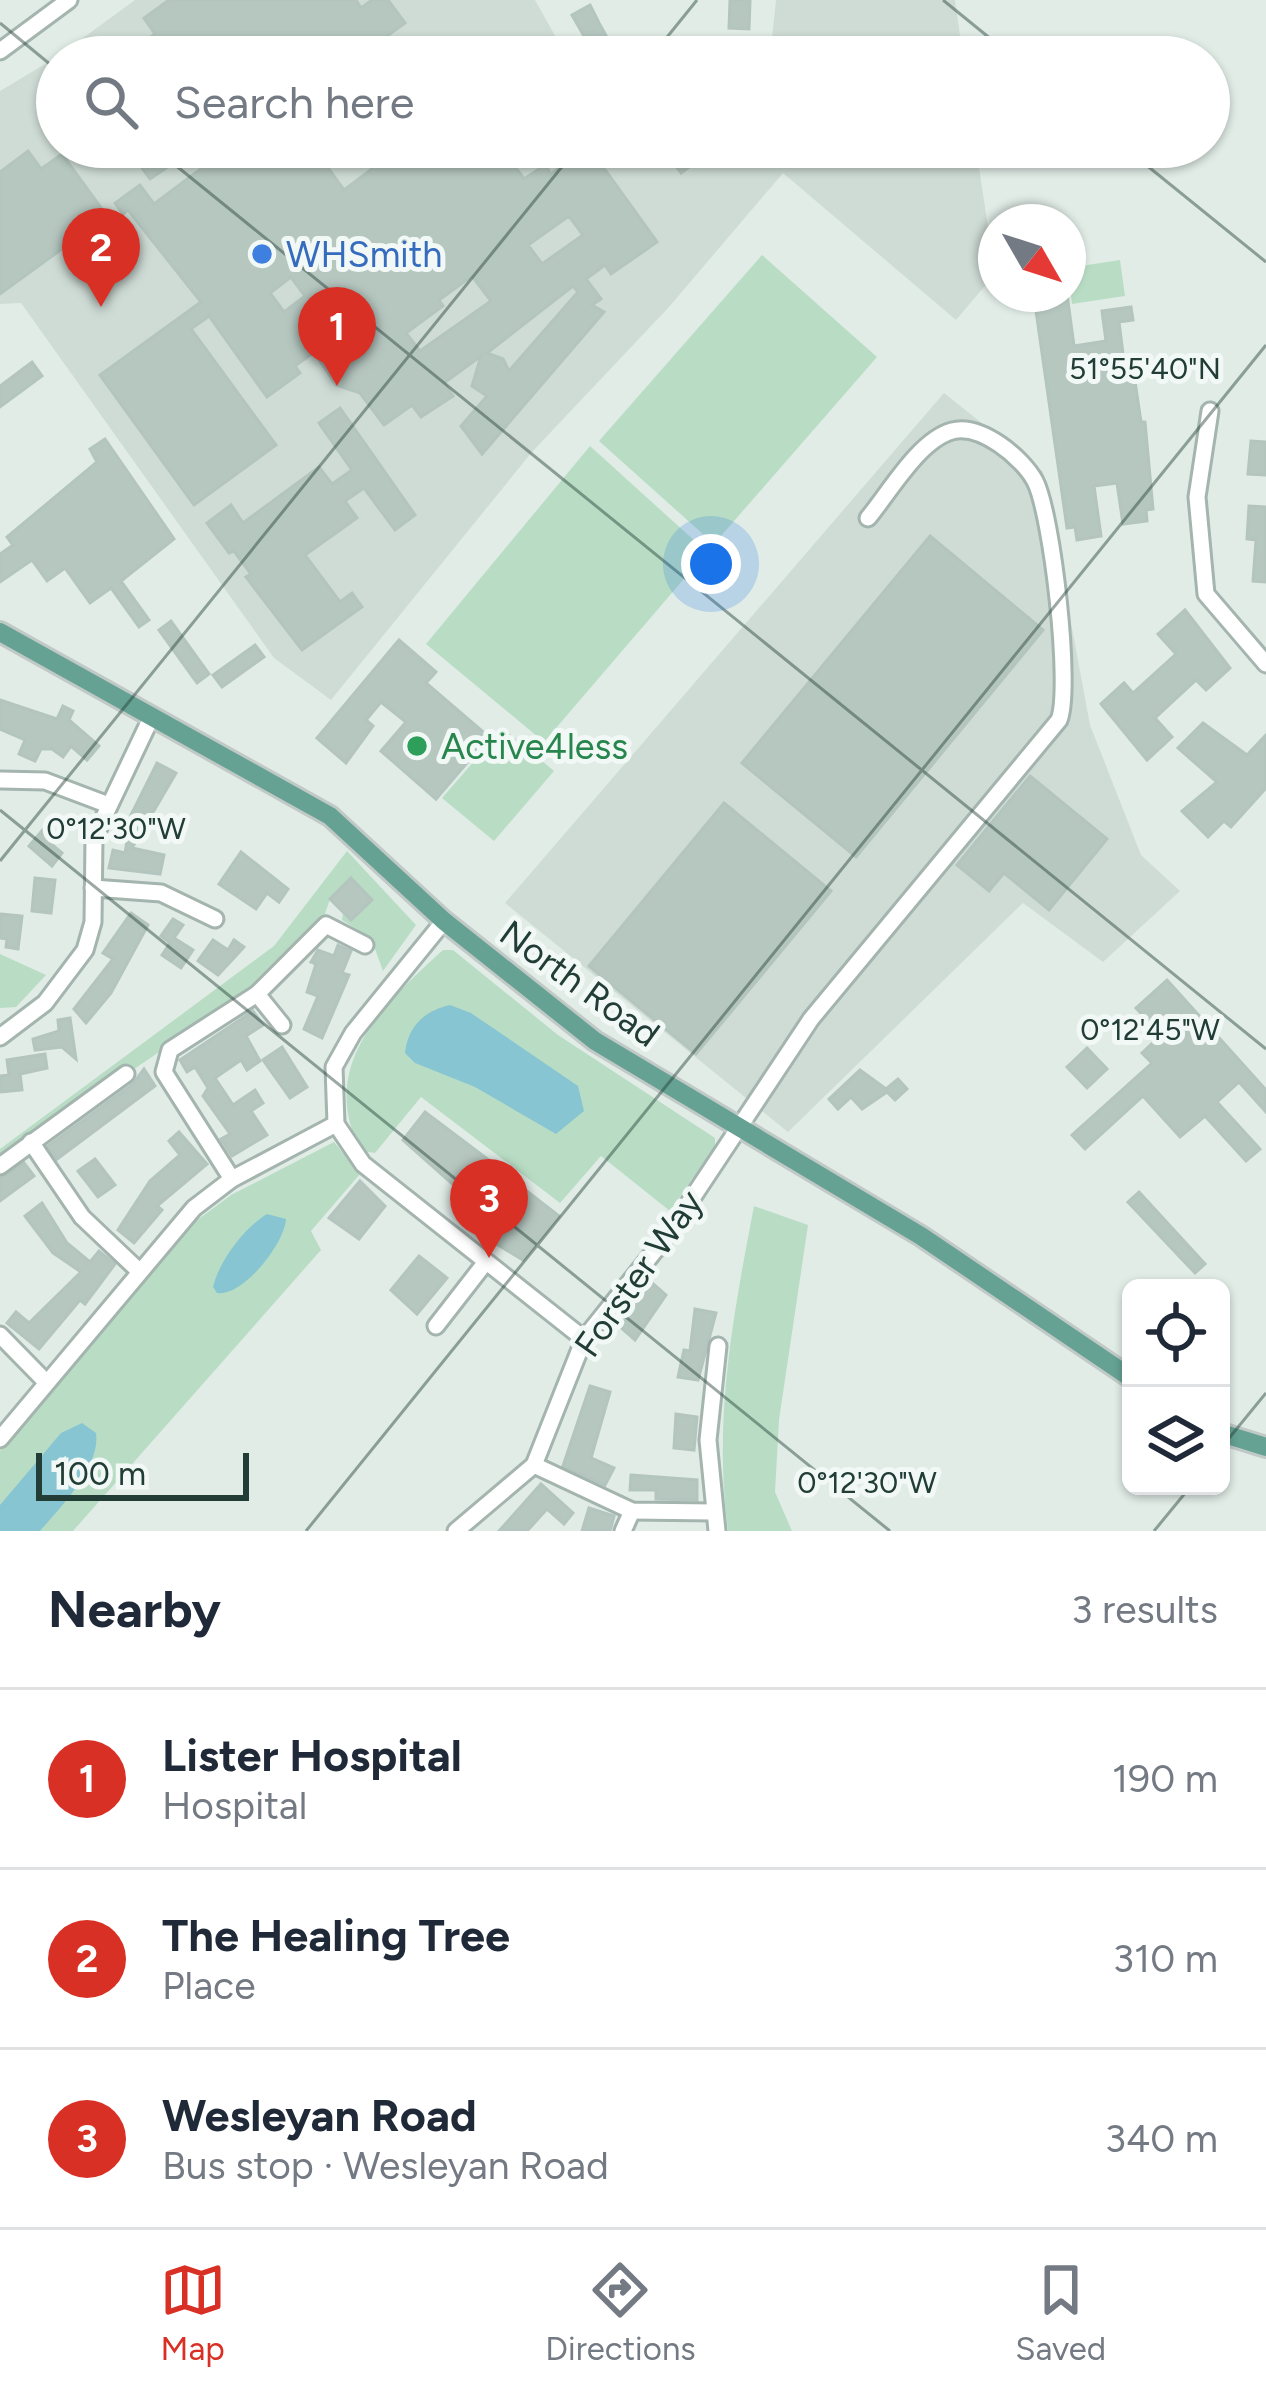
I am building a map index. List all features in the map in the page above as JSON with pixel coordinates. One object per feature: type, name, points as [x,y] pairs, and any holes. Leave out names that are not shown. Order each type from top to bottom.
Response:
[{"type":"main road","name":"North Road","points":[[0,632],[330,816],[444,921],[595,1041],[921,1236],[1122,1372]]},
{"type":"main road","points":[[1230,1436],[1266,1447]]},
{"type":"street","points":[[0,51],[69,0]]},
{"type":"street","points":[[1210,411],[1197,497],[1206,594],[1266,664]]},
{"type":"street","name":"Forster Way","points":[[456,1531],[534,1465],[584,1340],[669,1233],[811,1019],[1058,720],[1065,705],[1066,674],[1040,494],[1023,466],[983,434],[952,430],[929,445],[868,518]]},
{"type":"street","points":[[0,1037],[45,1003],[85,950],[93,922],[94,838],[106,804],[152,716]]},
{"type":"street","points":[[1,780],[44,781],[106,804]]},
{"type":"street","points":[[93,888],[161,893],[215,920]]},
{"type":"street","points":[[444,921],[352,1033],[334,1067],[336,1124],[363,1164],[584,1340]]},
{"type":"street","points":[[232,1179],[164,1072],[170,1049],[257,994],[326,925],[365,945]]},
{"type":"street","points":[[257,994],[282,1025]]},
{"type":"street","points":[[0,1166],[126,1074]]},
{"type":"street","points":[[0,1438],[194,1208],[232,1179],[336,1124]]},
{"type":"street","points":[[31,1142],[82,1217],[139,1271]]},
{"type":"street","points":[[436,1326],[485,1263]]},
{"type":"street","points":[[0,1335],[46,1382]]},
{"type":"street","points":[[717,1531],[708,1440],[718,1346]]},
{"type":"street","points":[[534,1465],[632,1511],[713,1512]]},
{"type":"street","points":[[623,1531],[632,1511]]},
{"type":"shaded area","points":[[135,0],[535,0],[555,36],[86,36]]},
{"type":"shaded area","points":[[776,0],[955,0],[960,36],[772,36]]},
{"type":"shaded area","points":[[36,70],[36,168],[979,168],[985,204],[978,204],[978,294],[956,320],[783,173],[669,307],[532,452],[331,700],[274,658],[21,303],[0,304],[0,91]]},
{"type":"shaded area","points":[[944,393],[1043,472],[1090,725],[1141,855],[1180,891],[1103,962],[1023,903],[788,1132],[505,903]]},
{"type":"green space","points":[[762,255],[877,357],[714,544],[599,441]]},
{"type":"green space","points":[[1120,260],[1125,296],[1086,302],[1086,265]]},
{"type":"green space","points":[[590,446],[707,552],[544,742],[426,644]]},
{"type":"green space","points":[[503,728],[554,771],[494,841],[442,798]]},
{"type":"green space","points":[[347,851],[416,925],[383,971],[371,938],[342,920],[343,913],[351,920],[372,900],[350,879],[330,899],[325,914],[255,987],[0,1160],[0,1149],[274,946]]},
{"type":"green space","points":[[443,950],[453,950],[558,1035],[715,1138],[715,1146],[670,1211],[601,1156],[560,1203],[421,1097],[375,1153],[361,1151],[349,1121],[352,1065],[379,1016]]},
{"type":"green space","points":[[0,954],[46,975],[16,1007],[0,1008]]},
{"type":"green space","points":[[334,1142],[360,1174],[311,1231],[321,1250],[73,1531],[0,1531],[0,1451],[192,1224],[231,1195]]},
{"type":"green space","points":[[754,1206],[808,1225],[779,1420],[775,1492],[792,1531],[728,1531],[724,1408]]},
{"type":"water","points":[[450,1005],[471,1013],[578,1086],[584,1111],[556,1134],[475,1087],[415,1063],[405,1053],[414,1028],[432,1011]]},
{"type":"water","points":[[267,1214],[286,1219],[270,1254],[238,1287],[217,1293],[213,1287],[227,1256],[241,1236]]},
{"type":"water","points":[[82,1423],[96,1433],[96,1446],[68,1498],[40,1531],[0,1531],[0,1505],[61,1433]]},
{"type":"building","points":[[169,0],[356,0],[361,8],[372,0],[388,0],[405,23],[387,36],[152,36],[144,18]]},
{"type":"building","points":[[730,0],[750,0],[749,29],[729,28]]},
{"type":"building","points":[[590,5],[607,36],[584,36],[572,15]]},
{"type":"building","points":[[28,151],[36,168],[72,168],[107,216],[75,250],[70,243],[0,294],[0,172]]},
{"type":"building","points":[[142,168],[166,168],[150,179]]},
{"type":"building","points":[[202,168],[328,168],[344,190],[371,168],[516,168],[524,179],[540,168],[551,174],[559,168],[604,168],[657,242],[611,274],[605,265],[586,279],[601,299],[592,305],[604,312],[482,454],[461,426],[487,396],[472,386],[481,356],[444,383],[453,396],[421,417],[412,405],[384,425],[360,393],[336,385],[314,352],[295,366],[300,373],[267,397],[209,316],[191,329],[276,445],[194,505],[100,375],[201,302],[128,210],[123,214],[115,203],[140,185],[154,204]],"holes":[[[569,216],[583,235],[542,264],[528,245]],[[472,276],[491,301],[420,351],[406,333],[443,306],[439,300]],[[291,277],[305,296],[284,312],[270,293]],[[573,286],[578,292],[509,371],[503,359],[487,353]]]},
{"type":"building","points":[[1131,307],[1133,320],[1119,322],[1124,362],[1132,361],[1141,422],[1145,422],[1153,509],[1146,510],[1147,521],[1123,524],[1117,483],[1094,486],[1101,536],[1077,540],[1075,527],[1067,528],[1036,312],[1069,312],[1074,346],[1106,341],[1102,311]]},
{"type":"building","points":[[32,362],[42,376],[0,407],[0,386]]},
{"type":"building","points":[[340,408],[415,515],[395,530],[364,488],[345,501],[357,518],[305,555],[340,602],[352,593],[362,607],[302,650],[246,577],[251,574],[234,551],[229,553],[207,523],[231,505],[243,523],[319,467],[332,484],[352,470],[319,423]]},
{"type":"building","points":[[105,439],[174,539],[121,581],[149,620],[139,627],[111,588],[90,603],[65,568],[47,581],[32,560],[0,582],[0,554],[13,545],[7,537],[97,462],[90,449]]},
{"type":"building","points":[[1251,441],[1266,442],[1266,475],[1248,474]]},
{"type":"building","points":[[1249,506],[1266,507],[1266,582],[1253,581],[1256,540],[1247,539]]},
{"type":"building","points":[[930,536],[1043,630],[856,857],[742,763]]},
{"type":"building","points":[[1185,610],[1230,668],[1206,690],[1196,680],[1155,718],[1172,737],[1147,760],[1101,704],[1124,683],[1133,693],[1176,654],[1158,634]]},
{"type":"building","points":[[171,621],[209,674],[197,683],[159,630]]},
{"type":"building","points":[[399,640],[436,672],[426,683],[489,737],[436,799],[381,751],[406,722],[381,702],[366,720],[373,726],[346,763],[317,738]]},
{"type":"building","points":[[255,645],[264,657],[222,687],[213,675]]},
{"type":"building","points":[[0,700],[57,719],[63,706],[73,711],[69,720],[99,746],[87,760],[71,746],[63,757],[52,749],[41,749],[35,761],[19,754],[25,740],[0,729]]},
{"type":"building","points":[[1203,723],[1247,755],[1266,735],[1266,788],[1231,827],[1224,821],[1208,837],[1182,811],[1217,782],[1178,748]]},
{"type":"building","points":[[157,763],[176,773],[132,848],[164,855],[160,874],[109,868],[113,850],[125,853],[129,830],[125,827]]},
{"type":"building","points":[[1030,776],[1107,839],[1049,910],[1004,873],[989,891],[957,865]]},
{"type":"building","points":[[724,803],[831,891],[696,1054],[589,966]]},
{"type":"building","points":[[46,826],[57,834],[50,843],[62,853],[52,866],[29,846]]},
{"type":"building","points":[[241,852],[288,889],[279,902],[267,893],[256,909],[219,884]]},
{"type":"building","points":[[35,878],[55,880],[51,913],[32,911]]},
{"type":"building","points":[[351,878],[372,900],[351,920],[330,899]]},
{"type":"building","points":[[131,913],[148,925],[111,993],[86,1023],[74,1009],[113,959],[103,953]]},
{"type":"building","points":[[1,914],[22,916],[18,949],[6,947],[7,939],[0,938]]},
{"type":"building","points":[[173,919],[183,925],[174,938],[193,950],[181,968],[162,955],[170,943],[161,936]]},
{"type":"building","points":[[213,940],[228,950],[234,940],[244,947],[218,975],[198,961]]},
{"type":"building","points":[[338,945],[351,951],[342,973],[349,975],[322,1038],[304,1029],[318,996],[307,992],[316,964],[311,962],[318,950],[334,956]]},
{"type":"building","points":[[1167,980],[1266,1090],[1266,1112],[1239,1082],[1217,1102],[1260,1149],[1246,1161],[1205,1116],[1180,1137],[1143,1096],[1085,1149],[1072,1135],[1152,1063],[1142,1053],[1161,1035],[1136,1008]]},
{"type":"building","points":[[253,1011],[263,1025],[246,1036],[260,1061],[247,1070],[241,1060],[215,1078],[233,1105],[255,1090],[263,1103],[251,1111],[267,1135],[232,1156],[221,1139],[230,1134],[203,1096],[208,1088],[195,1067],[187,1072],[180,1060]]},
{"type":"building","points":[[70,1018],[76,1059],[62,1047],[35,1050],[33,1039],[59,1031],[58,1020]]},
{"type":"building","points":[[282,1047],[307,1087],[290,1098],[263,1060]]},
{"type":"building","points":[[1087,1048],[1107,1069],[1087,1088],[1067,1067]]},
{"type":"building","points":[[45,1054],[47,1068],[20,1074],[22,1090],[0,1092],[0,1076],[9,1075],[7,1060]]},
{"type":"building","points":[[144,1069],[155,1086],[57,1159],[48,1146],[133,1084]]},
{"type":"building","points":[[860,1070],[886,1089],[898,1079],[907,1089],[895,1100],[887,1092],[862,1109],[851,1097],[838,1109],[829,1099]]},
{"type":"building","points":[[425,1112],[502,1170],[475,1204],[403,1140]]},
{"type":"building","points":[[179,1132],[207,1164],[157,1206],[162,1210],[134,1243],[118,1230],[150,1181],[180,1155],[169,1141]]},
{"type":"building","points":[[95,1159],[115,1185],[98,1197],[78,1171]]},
{"type":"building","points":[[24,1163],[34,1176],[0,1201],[0,1178]]},
{"type":"building","points":[[360,1181],[385,1206],[359,1239],[329,1218]]},
{"type":"building","points":[[519,1185],[559,1216],[523,1260],[480,1234]]},
{"type":"building","points":[[1139,1192],[1205,1264],[1195,1273],[1128,1202]]},
{"type":"building","points":[[42,1203],[67,1243],[90,1262],[99,1251],[115,1264],[85,1304],[80,1300],[39,1349],[7,1323],[16,1312],[29,1323],[81,1272],[53,1253],[25,1216]]},
{"type":"building","points":[[419,1256],[447,1278],[417,1314],[391,1290]]},
{"type":"building","points":[[652,1283],[666,1295],[635,1340],[617,1324]]},
{"type":"building","points":[[695,1309],[716,1313],[698,1380],[678,1377],[684,1350],[690,1351]]},
{"type":"building","points":[[590,1386],[610,1392],[591,1458],[614,1468],[605,1485],[563,1466]]},
{"type":"building","points":[[676,1414],[697,1417],[694,1450],[674,1448]]},
{"type":"building","points":[[631,1475],[697,1480],[697,1500],[656,1499],[656,1490],[630,1490]]},
{"type":"building","points":[[541,1484],[573,1513],[564,1524],[547,1509],[527,1531],[499,1531]]},
{"type":"building","points":[[589,1508],[614,1516],[610,1531],[582,1531]]},
{"type":"place","name":"WHSmith","points":[[262,254]]},
{"type":"place","name":"The Healing Tree","points":[[101,307]]},
{"type":"place","name":"Lister Hospital","points":[[337,386]]},
{"type":"place","name":"Active4less","points":[[417,746]]},
{"type":"place","name":"Wesleyan Road","points":[[489,1258]]}]
